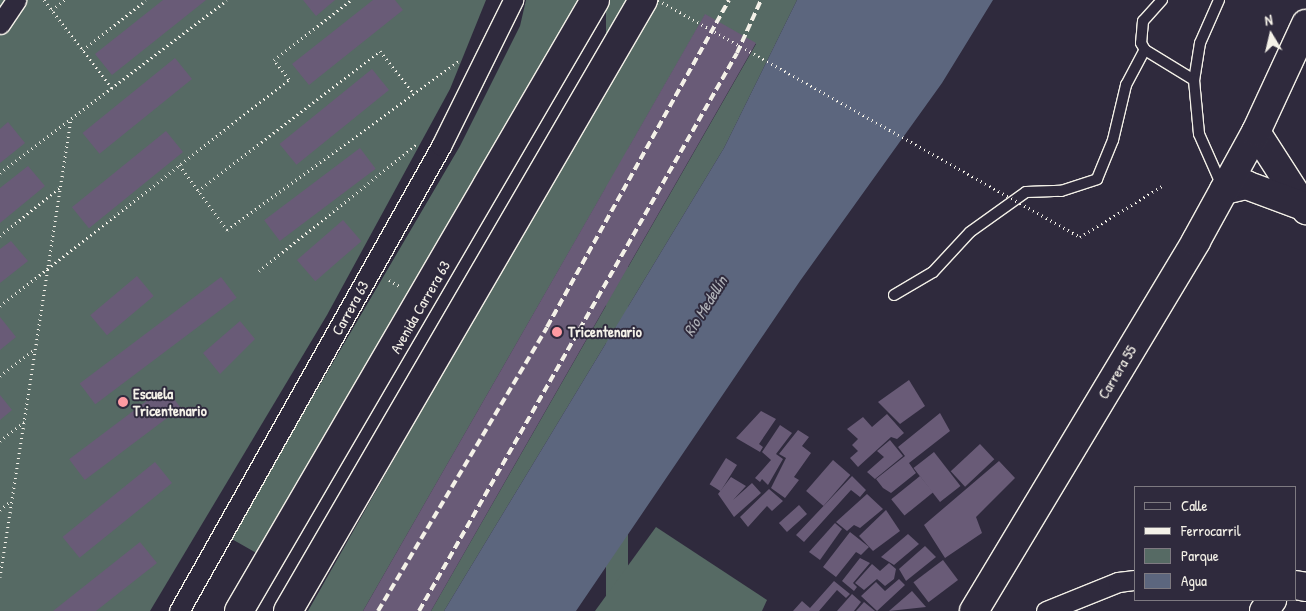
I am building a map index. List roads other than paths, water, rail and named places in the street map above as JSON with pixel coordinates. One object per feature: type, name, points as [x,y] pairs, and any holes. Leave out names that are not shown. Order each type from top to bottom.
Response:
[{"type":"main road","name":"Avenida Carrera 63","points":[[239,611],[425,300],[595,0]]},
{"type":"main road","points":[[288,611],[643,0]]},
{"type":"main road","name":"Carrera 55","points":[[980,600],[1196,241],[1256,132],[1306,24]]},
{"type":"main road","points":[[1256,132],[1305,208]]},
{"type":"main road","points":[[1224,190],[1246,185],[1305,208]]},
{"type":"street","points":[[0,24],[16,0]]},
{"type":"street","name":"Carrera 63","points":[[178,611],[441,146],[513,0]]},
{"type":"street","points":[[1046,611],[1118,582],[1134,580]]},
{"type":"lane","points":[[894,296],[933,272],[970,232],[1026,192],[1061,191],[1097,179],[1113,140],[1126,85],[1145,50],[1141,28],[1162,0]]},
{"type":"lane","points":[[1219,0],[1200,44],[1194,80],[1199,134],[1224,190]]},
{"type":"lane","points":[[1145,50],[1194,80]]},
{"type":"water","name":"Río Medellín","points":[[797,0],[993,0],[942,83],[800,281],[576,611],[444,611],[724,148]]},
{"type":"railway","points":[[378,611],[547,327],[729,0]]},
{"type":"railway","points":[[419,611],[737,53],[761,0]]},
{"type":"place","name":"Tricentenario","points":[[557,332]]},
{"type":"place","name":"Escuela Tricentenario","points":[[123,402]]}]
